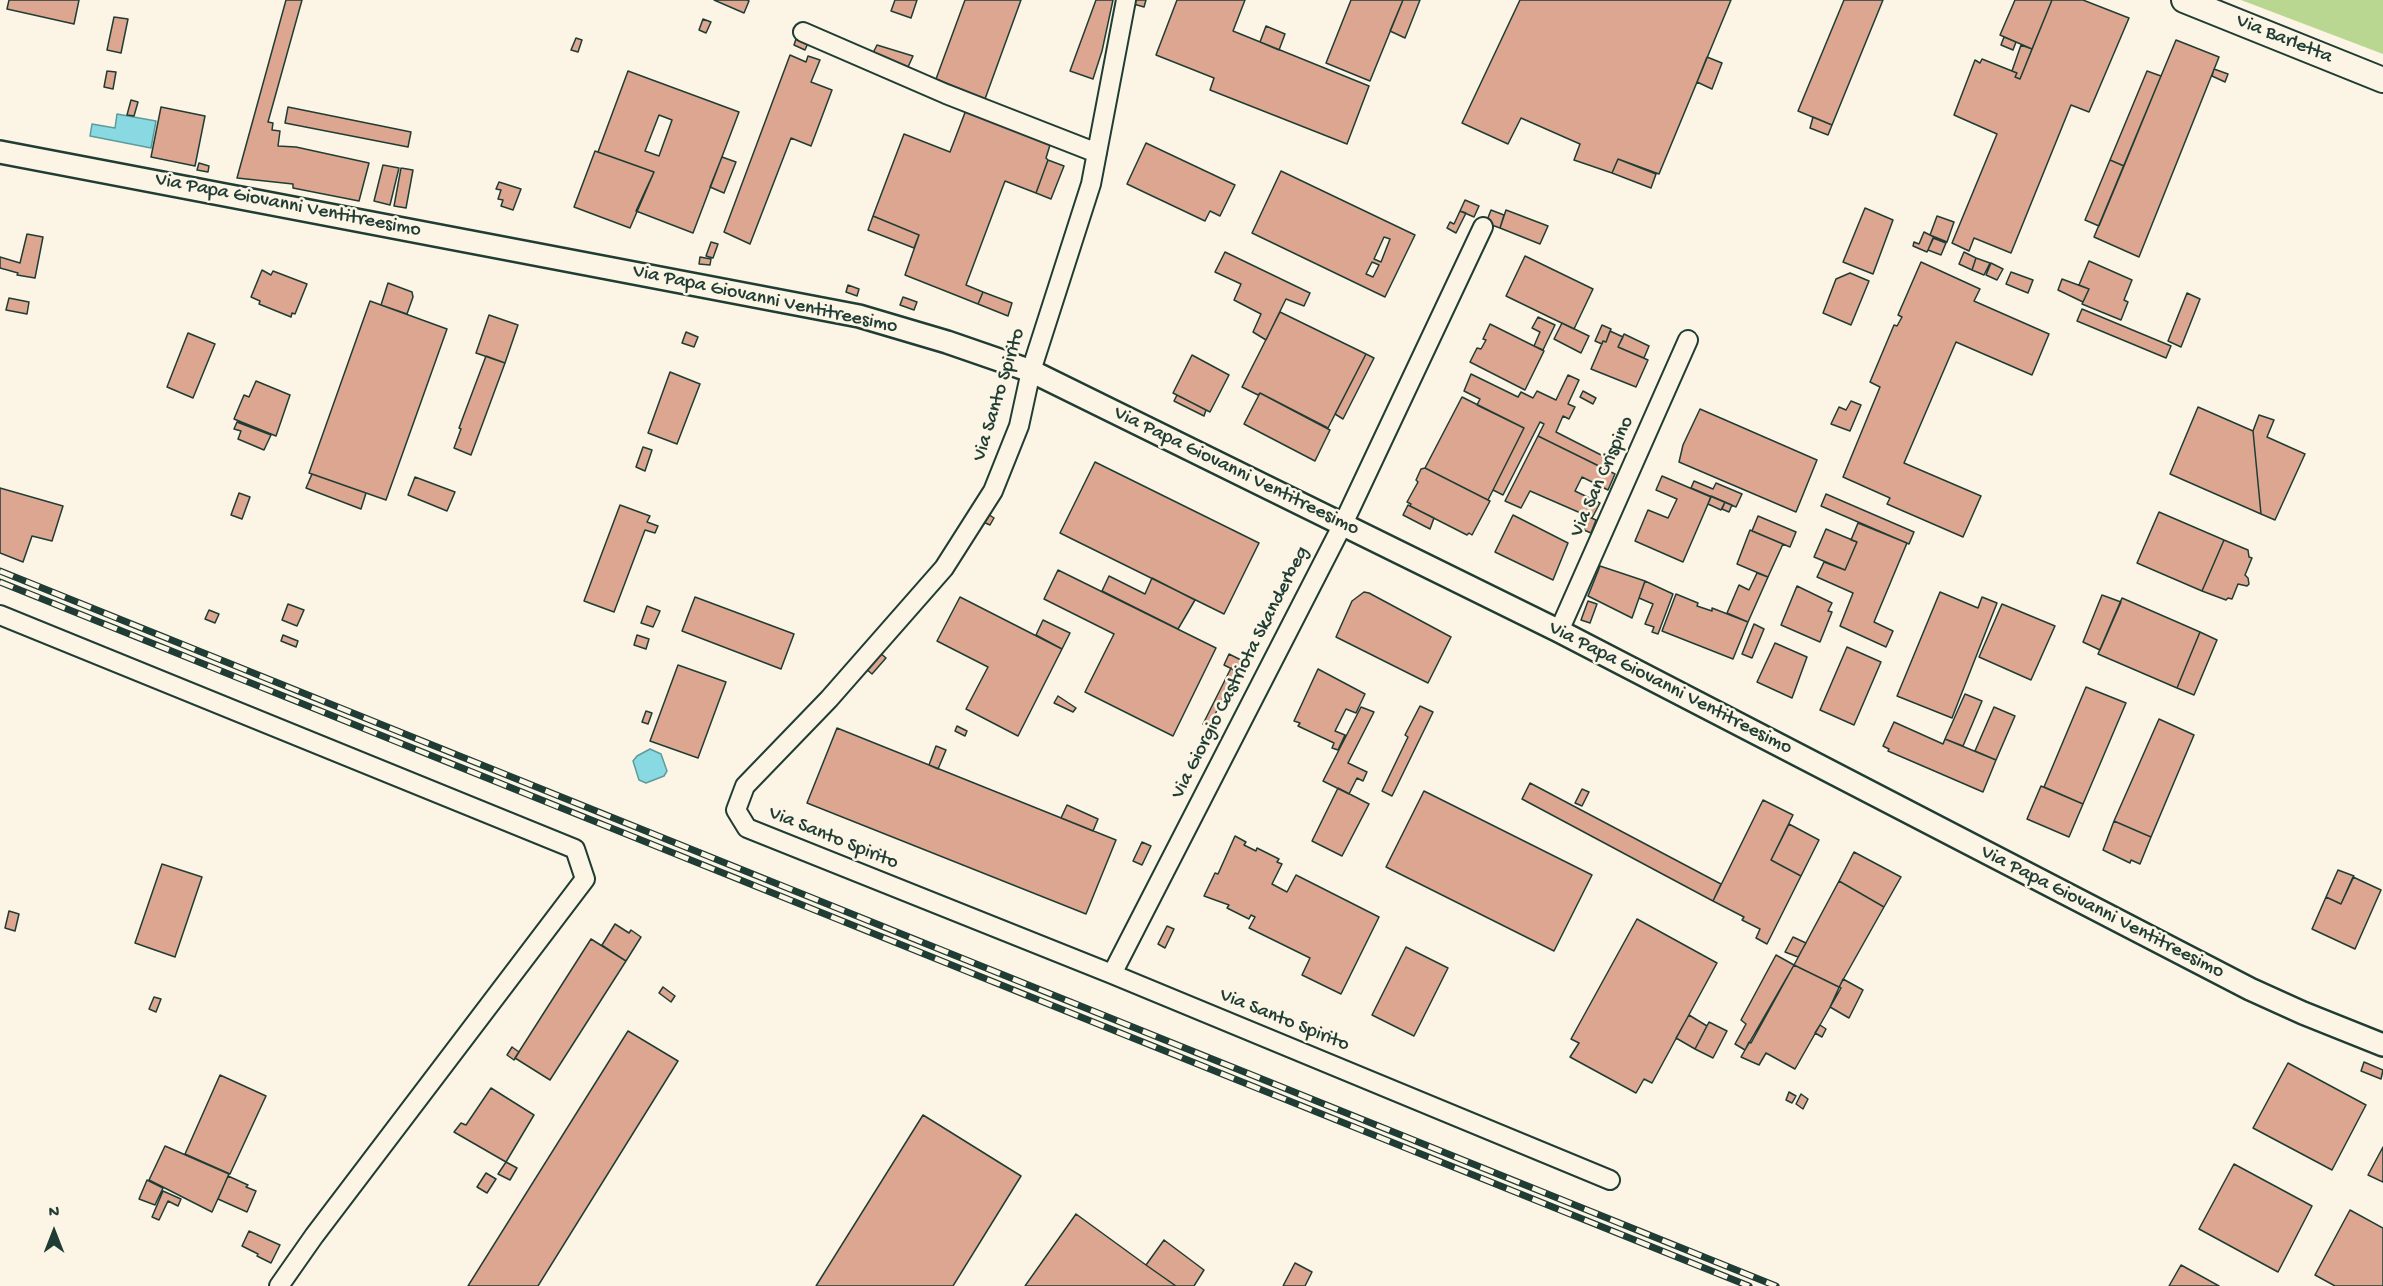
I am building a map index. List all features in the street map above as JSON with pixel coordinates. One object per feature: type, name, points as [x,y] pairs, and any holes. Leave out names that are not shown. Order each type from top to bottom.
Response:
[{"type":"main road","name":"Via Barletta","points":[[2184,0],[2383,80]]},
{"type":"street","name":"Via Santo Spirito","points":[[1126,0],[1091,184],[1030,371],[1019,426],[993,491],[944,568],[829,699],[745,786],[736,810],[747,828],[1112,974],[1610,1180]]},
{"type":"street","points":[[803,32],[946,94],[1097,153]]},
{"type":"street","name":"Via Papa Giovanni Ventitreesimo","points":[[0,152],[859,316],[1030,371],[1559,632],[2250,989],[2383,1045]]},
{"type":"street","name":"Via Giorgio Castriota Skanderbeg","points":[[1112,974],[1343,524],[1484,227]]},
{"type":"street","name":"Via San Crispino","points":[[1559,632],[1688,340]]},
{"type":"street","points":[[0,615],[575,849],[585,879],[314,1236],[279,1286]]},
{"type":"green space","points":[[2241,0],[2383,0],[2383,54]]},
{"type":"water","points":[[117,114],[156,121],[151,148],[90,136],[92,124],[115,128]]},
{"type":"water","points":[[650,749],[661,754],[667,771],[664,776],[646,783],[639,780],[633,761]]},
{"type":"building","points":[[9,0],[79,0],[74,24],[7,9]]},
{"type":"building","points":[[286,0],[302,0],[268,122],[273,123],[272,130],[280,131],[278,146],[296,147],[369,163],[359,201],[293,188],[293,184],[237,178]]},
{"type":"building","points":[[714,0],[747,0],[749,1],[744,13]]},
{"type":"building","points":[[895,0],[917,0],[911,18],[891,11]]},
{"type":"building","points":[[965,0],[1021,0],[985,99],[936,79]]},
{"type":"building","points":[[1096,0],[1113,0],[1102,51],[1093,79],[1070,71]]},
{"type":"building","points":[[1131,0],[1146,0],[1144,7],[1130,3]]},
{"type":"building","points":[[1177,0],[1245,0],[1233,31],[1369,86],[1347,144],[1210,90],[1214,78],[1156,55]]},
{"type":"building","points":[[1351,0],[1403,0],[1370,81],[1326,63]]},
{"type":"building","points":[[1403,0],[1420,0],[1405,38],[1390,31]]},
{"type":"building","points":[[1520,0],[1731,0],[1659,174],[1618,159],[1612,173],[1574,160],[1580,144],[1521,118],[1508,144],[1462,123]]},
{"type":"building","points":[[1844,0],[1883,0],[1832,125],[1798,111]]},
{"type":"building","points":[[2015,0],[2052,0],[2032,49],[2000,35]]},
{"type":"building","points":[[2052,0],[2083,0],[2129,18],[2089,112],[2071,105],[2011,253],[1974,238],[1969,251],[1952,243],[1997,134],[1954,115],[1975,60],[1980,63],[1982,59],[2017,73],[2015,77],[2020,79]]},
{"type":"building","points":[[114,17],[128,19],[121,53],[107,50]]},
{"type":"building","points":[[703,19],[711,22],[706,33],[699,30]]},
{"type":"building","points":[[1266,26],[1285,34],[1279,50],[1260,42]]},
{"type":"building","points":[[2004,37],[2016,42],[2013,50],[2001,45]]},
{"type":"building","points":[[576,38],[582,40],[578,52],[571,50]]},
{"type":"building","points":[[796,39],[808,43],[805,50],[794,45]]},
{"type":"building","points":[[2176,40],[2219,57],[2139,257],[2094,237]]},
{"type":"building","points":[[877,45],[913,56],[908,67],[873,53]]},
{"type":"building","points":[[2021,45],[2032,49],[2020,79],[2015,77],[2017,73],[2012,71]]},
{"type":"building","points":[[790,55],[806,62],[808,56],[820,60],[811,82],[832,90],[811,146],[791,138],[750,244],[724,232]]},
{"type":"building","points":[[1707,57],[1722,63],[1712,89],[1697,82]]},
{"type":"building","points":[[2214,69],[2228,74],[2225,82],[2212,76]]},
{"type":"building","points":[[107,71],[116,72],[113,89],[104,87]]},
{"type":"building","points":[[628,71],[739,112],[693,233],[636,211],[654,172],[598,152]],"holes":[[[659,115],[672,120],[659,156],[645,151]]]},
{"type":"building","points":[[2147,71],[2161,76],[2124,166],[2110,160]]},
{"type":"building","points":[[131,100],[138,102],[134,116],[127,115]]},
{"type":"building","points":[[161,107],[205,116],[195,166],[151,157]]},
{"type":"building","points":[[288,107],[411,132],[408,147],[285,123]]},
{"type":"building","points":[[966,110],[1050,145],[1046,158],[1048,160],[1036,193],[1005,181],[966,285],[983,292],[978,304],[905,275],[919,235],[873,216],[904,134],[950,152]]},
{"type":"building","points":[[1813,117],[1832,125],[1828,135],[1810,128]]},
{"type":"building","points":[[1146,143],[1235,185],[1220,216],[1210,211],[1205,221],[1127,184]]},
{"type":"building","points":[[595,151],[654,172],[630,228],[574,207]]},
{"type":"building","points":[[722,157],[736,162],[724,193],[710,187]]},
{"type":"building","points":[[1618,159],[1656,174],[1651,188],[1612,173]]},
{"type":"building","points":[[1048,160],[1064,166],[1051,199],[1036,193]]},
{"type":"building","points":[[2110,160],[2124,166],[2099,226],[2085,220]]},
{"type":"building","points":[[199,163],[209,166],[208,172],[197,170]]},
{"type":"building","points":[[383,165],[399,168],[390,205],[374,201]]},
{"type":"building","points":[[401,168],[413,170],[406,208],[394,206]]},
{"type":"building","points":[[1281,171],[1415,235],[1385,297],[1252,233]],"holes":[[[1384,237],[1390,239],[1381,262],[1374,259]],[[1372,262],[1379,265],[1373,277],[1366,274]]]},
{"type":"building","points":[[499,182],[521,189],[513,210],[501,206],[503,200],[498,199],[501,190],[496,189]]},
{"type":"building","points":[[1465,200],[1479,206],[1474,217],[1460,211]]},
{"type":"building","points":[[1865,208],[1893,220],[1873,274],[1843,262]]},
{"type":"building","points":[[1491,210],[1504,215],[1500,228],[1486,223]]},
{"type":"building","points":[[1506,210],[1548,226],[1540,244],[1500,228]]},
{"type":"building","points":[[1460,211],[1466,213],[1456,233],[1447,228],[1450,222],[1454,224]]},
{"type":"building","points":[[873,216],[919,235],[914,248],[868,230]]},
{"type":"building","points":[[1937,216],[1954,222],[1947,242],[1930,235]]},
{"type":"building","points":[[1924,232],[1934,237],[1927,252],[1913,246],[1914,242],[1919,244]]},
{"type":"building","points":[[27,234],[43,237],[35,278],[17,275],[18,273],[0,268],[0,257],[20,263]]},
{"type":"building","points":[[1933,238],[1946,243],[1941,255],[1928,250]]},
{"type":"building","points":[[711,242],[718,244],[713,258],[706,256]]},
{"type":"building","points":[[1225,252],[1310,293],[1304,306],[1286,299],[1266,340],[1253,332],[1261,314],[1234,300],[1241,284],[1215,272]]},
{"type":"building","points":[[1964,252],[1976,258],[1972,270],[1959,264]]},
{"type":"building","points":[[1525,256],[1593,289],[1574,329],[1506,296]]},
{"type":"building","points":[[700,257],[711,259],[710,265],[699,264]]},
{"type":"building","points":[[1976,258],[1990,263],[1984,275],[1972,270]]},
{"type":"building","points":[[2089,261],[2132,280],[2124,300],[2128,302],[2121,320],[2082,304],[2089,289],[2079,285]]},
{"type":"building","points":[[1921,262],[1980,289],[1974,301],[2049,334],[2032,375],[1956,342],[1904,463],[1981,496],[1963,537],[1887,504],[1890,498],[1843,477],[1880,387],[1870,382],[1894,325],[1897,326],[1902,317],[1898,315]]},
{"type":"building","points":[[1991,263],[2003,269],[1997,280],[1986,275]]},
{"type":"building","points":[[262,270],[271,275],[273,271],[307,284],[295,314],[292,313],[291,317],[259,304],[260,301],[251,297]]},
{"type":"building","points":[[2011,272],[2033,280],[2028,293],[2006,284]]},
{"type":"building","points":[[1850,273],[1869,281],[1851,325],[1823,313],[1836,279]]},
{"type":"building","points":[[2062,279],[2089,289],[2083,302],[2058,290]]},
{"type":"building","points":[[388,283],[412,292],[413,297],[407,314],[381,305]]},
{"type":"building","points":[[848,285],[859,289],[857,296],[846,292]]},
{"type":"building","points":[[983,292],[1012,303],[1008,316],[978,304]]},
{"type":"building","points":[[2187,293],[2200,299],[2181,347],[2168,341]]},
{"type":"building","points":[[903,297],[917,302],[914,310],[900,305]]},
{"type":"building","points":[[9,298],[29,302],[27,314],[6,310]]},
{"type":"building","points":[[370,301],[447,329],[386,500],[309,473]]},
{"type":"building","points":[[2082,309],[2171,346],[2166,358],[2077,321]]},
{"type":"building","points":[[1280,312],[1366,354],[1328,428],[1260,393],[1258,395],[1242,387]]},
{"type":"building","points":[[489,315],[518,325],[505,363],[476,353]]},
{"type":"building","points":[[1538,317],[1555,325],[1543,350],[1534,346],[1540,332],[1532,328]]},
{"type":"building","points":[[1562,323],[1589,336],[1581,353],[1554,339]]},
{"type":"building","points":[[1490,324],[1544,351],[1525,390],[1470,362],[1477,348],[1481,349],[1486,340],[1483,339]]},
{"type":"building","points":[[1602,325],[1611,329],[1606,342],[1603,341],[1602,344],[1595,341]]},
{"type":"building","points":[[1610,331],[1623,337],[1618,347],[1648,360],[1636,387],[1591,369]]},
{"type":"building","points":[[686,332],[698,337],[694,347],[682,343]]},
{"type":"building","points":[[188,333],[215,344],[193,398],[167,387]]},
{"type":"building","points":[[1624,334],[1649,346],[1644,358],[1618,347]]},
{"type":"building","points":[[1366,354],[1374,358],[1343,419],[1335,414]]},
{"type":"building","points":[[1192,355],[1229,375],[1210,412],[1173,393]]},
{"type":"building","points":[[486,356],[505,363],[471,455],[454,448],[461,429],[459,428]]},
{"type":"building","points":[[670,372],[700,384],[677,444],[648,433]]},
{"type":"building","points":[[1471,374],[1518,397],[1521,392],[1533,398],[1537,391],[1556,400],[1568,375],[1579,380],[1568,404],[1575,407],[1569,419],[1563,416],[1556,432],[1607,458],[1603,468],[1538,436],[1544,424],[1540,422],[1503,495],[1493,490],[1524,428],[1477,405],[1480,399],[1464,391]]},
{"type":"building","points":[[256,381],[290,395],[276,436],[234,419],[244,395],[249,397]]},
{"type":"building","points":[[1583,391],[1596,398],[1593,404],[1580,397]]},
{"type":"building","points":[[1260,393],[1330,430],[1315,461],[1244,424]]},
{"type":"building","points":[[1177,395],[1206,410],[1204,416],[1174,401]]},
{"type":"building","points":[[1462,397],[1524,428],[1488,500],[1425,468]]},
{"type":"building","points":[[1851,401],[1861,405],[1850,431],[1831,424],[1839,407],[1846,410]]},
{"type":"building","points":[[2198,407],[2253,431],[2261,514],[2170,474]]},
{"type":"building","points":[[1700,409],[1817,460],[1796,512],[1679,462],[1683,445]]},
{"type":"building","points":[[2259,415],[2274,420],[2267,437],[2305,454],[2275,520],[2261,514],[2253,431]]},
{"type":"building","points":[[237,422],[271,435],[264,450],[238,439],[241,431],[234,429]]},
{"type":"building","points":[[1538,436],[1615,474],[1608,490],[1582,477],[1575,491],[1600,503],[1592,518],[1530,491],[1521,508],[1505,501]]},
{"type":"building","points":[[643,447],[652,450],[645,471],[636,467]]},
{"type":"building","points":[[1095,462],[1259,543],[1224,614],[1060,533]]},
{"type":"building","points":[[1425,468],[1490,501],[1472,535],[1469,533],[1467,535],[1410,506],[1411,504],[1407,502],[1418,482],[1416,480],[1421,469]]},
{"type":"building","points":[[312,474],[366,493],[361,509],[306,488]]},
{"type":"building","points":[[1662,476],[1711,497],[1683,562],[1635,541],[1648,510],[1668,518],[1677,499],[1656,490]]},
{"type":"building","points":[[415,477],[455,492],[447,511],[408,495]]},
{"type":"building","points":[[1694,481],[1713,489],[1716,483],[1742,494],[1736,507],[1691,488]]},
{"type":"building","points":[[0,488],[63,506],[52,541],[32,536],[23,562],[0,553]]},
{"type":"building","points":[[239,493],[250,497],[242,519],[231,515]]},
{"type":"building","points":[[1826,494],[1914,532],[1909,544],[1821,506]]},
{"type":"building","points":[[1711,496],[1725,502],[1721,510],[1708,504]]},
{"type":"building","points":[[1725,502],[1732,505],[1729,512],[1722,509]]},
{"type":"building","points":[[620,505],[650,516],[647,522],[658,526],[655,533],[645,530],[614,612],[584,601]]},
{"type":"building","points":[[1408,505],[1434,518],[1430,529],[1403,515]]},
{"type":"building","points":[[2159,512],[2224,540],[2202,591],[2137,563]]},
{"type":"building","points":[[988,514],[994,518],[990,525],[983,522]]},
{"type":"building","points":[[1513,515],[1568,543],[1553,580],[1495,552]]},
{"type":"building","points":[[1758,516],[1796,532],[1790,547],[1752,531]]},
{"type":"building","points":[[1589,517],[1596,520],[1591,533],[1584,530]]},
{"type":"building","points":[[1858,523],[1907,543],[1874,622],[1893,631],[1886,647],[1840,626],[1853,593],[1817,577],[1824,562],[1845,570],[1857,542],[1851,540]]},
{"type":"building","points":[[1826,529],[1857,542],[1845,570],[1814,557]]},
{"type":"building","points":[[1750,530],[1783,544],[1768,577],[1737,564]]},
{"type":"building","points":[[2224,540],[2248,550],[2249,557],[2252,558],[2245,575],[2249,584],[2247,586],[2238,584],[2232,599],[2226,600],[2202,591]]},
{"type":"building","points":[[1600,566],[1645,581],[1632,618],[1588,596]]},
{"type":"building","points":[[1058,570],[1216,648],[1173,736],[1085,692],[1114,634],[1044,599]]},
{"type":"building","points":[[1757,573],[1768,577],[1748,622],[1727,613],[1739,585],[1749,590]]},
{"type":"building","points":[[1109,576],[1145,594],[1152,578],[1195,600],[1178,629],[1102,591]]},
{"type":"building","points":[[1645,581],[1673,594],[1658,634],[1652,632],[1654,627],[1645,624],[1653,604],[1639,598]]},
{"type":"building","points":[[1797,586],[1832,603],[1828,611],[1832,612],[1820,642],[1781,625]]},
{"type":"building","points":[[1364,592],[1451,637],[1428,683],[1336,637],[1352,601]]},
{"type":"building","points":[[1940,592],[1978,608],[1982,597],[1997,603],[1952,718],[1897,696]]},
{"type":"building","points":[[1676,594],[1698,603],[1697,606],[1712,611],[1712,608],[1748,622],[1733,659],[1662,631]]},
{"type":"building","points":[[2102,595],[2121,602],[2100,650],[2083,642]]},
{"type":"building","points":[[695,597],[794,634],[781,669],[682,631]]},
{"type":"building","points":[[960,597],[1062,649],[1018,736],[966,709],[988,667],[937,641]]},
{"type":"building","points":[[2122,598],[2200,632],[2177,688],[2098,654]]},
{"type":"building","points":[[1588,601],[1597,604],[1590,623],[1581,620]]},
{"type":"building","points":[[288,604],[304,610],[297,626],[282,620]]},
{"type":"building","points":[[2002,604],[2055,626],[2031,680],[1979,657]]},
{"type":"building","points":[[647,606],[660,611],[653,627],[641,623]]},
{"type":"building","points":[[209,610],[219,614],[215,623],[205,619]]},
{"type":"building","points":[[1043,620],[1070,633],[1062,649],[1036,635]]},
{"type":"building","points":[[1754,624],[1764,629],[1752,658],[1742,654]]},
{"type":"building","points":[[2200,632],[2217,640],[2194,695],[2177,688]]},
{"type":"building","points":[[283,635],[298,641],[296,647],[281,641]]},
{"type":"building","points":[[637,635],[649,639],[646,649],[634,645]]},
{"type":"building","points":[[1775,643],[1807,657],[1792,698],[1757,682]]},
{"type":"building","points":[[1847,647],[1881,662],[1854,725],[1820,710]]},
{"type":"building","points":[[879,652],[886,658],[872,674],[865,668]]},
{"type":"building","points":[[1229,654],[1241,660],[1236,671],[1224,665]]},
{"type":"building","points":[[678,665],[726,682],[698,758],[650,741]]},
{"type":"building","points":[[1231,668],[1236,671],[1209,727],[1203,724]]},
{"type":"building","points":[[1318,669],[1365,694],[1356,713],[1346,709],[1335,731],[1345,735],[1338,750],[1332,748],[1334,743],[1298,726],[1300,723],[1294,721]]},
{"type":"building","points":[[2086,687],[2126,703],[2083,804],[2044,787]]},
{"type":"building","points":[[1965,694],[1982,701],[1963,746],[1945,739]]},
{"type":"building","points":[[1058,696],[1076,708],[1073,712],[1054,703]]},
{"type":"building","points":[[1420,706],[1433,712],[1392,796],[1382,791],[1408,737],[1405,735]]},
{"type":"building","points":[[1361,707],[1374,712],[1348,763],[1367,772],[1363,781],[1357,778],[1349,794],[1323,781]]},
{"type":"building","points":[[1994,707],[2015,716],[1996,760],[1975,751]]},
{"type":"building","points":[[646,711],[652,713],[648,724],[642,722]]},
{"type":"building","points":[[2159,719],[2194,735],[2151,837],[2114,821]]},
{"type":"building","points":[[1894,722],[1943,744],[1945,739],[1996,760],[1983,792],[1888,751],[1889,749],[1883,746]]},
{"type":"building","points":[[957,726],[967,731],[965,736],[955,731]]},
{"type":"building","points":[[837,728],[1116,840],[1086,914],[807,803]]},
{"type":"building","points":[[936,746],[946,750],[938,769],[929,765]]},
{"type":"building","points":[[1530,783],[1721,884],[1713,901],[1522,799]]},
{"type":"building","points":[[2041,786],[2083,804],[2069,837],[2027,819]]},
{"type":"building","points":[[1338,788],[1369,804],[1342,856],[1312,841]]},
{"type":"building","points":[[1582,789],[1589,792],[1582,806],[1575,803]]},
{"type":"building","points":[[1424,791],[1592,875],[1554,951],[1386,867]]},
{"type":"building","points":[[1763,800],[1793,815],[1771,860],[1801,876],[1767,944],[1756,938],[1760,929],[1742,920],[1744,917],[1713,901]]},
{"type":"building","points":[[1067,805],[1098,819],[1093,831],[1061,818]]},
{"type":"building","points":[[2114,821],[2151,837],[2140,864],[2131,860],[2130,863],[2103,850]]},
{"type":"building","points":[[1789,824],[1819,840],[1801,876],[1771,860]]},
{"type":"building","points":[[1235,836],[1246,842],[1244,845],[1256,851],[1257,848],[1279,859],[1277,862],[1282,864],[1272,884],[1287,892],[1296,875],[1379,917],[1341,994],[1302,975],[1310,958],[1249,928],[1255,917],[1251,915],[1249,919],[1227,908],[1229,905],[1204,896],[1215,873],[1218,874]]},
{"type":"building","points":[[1142,842],[1151,846],[1142,865],[1133,861]]},
{"type":"building","points":[[1854,852],[1901,877],[1884,907],[1839,881]]},
{"type":"building","points":[[162,864],[202,877],[175,957],[135,943]]},
{"type":"building","points":[[2338,870],[2354,876],[2341,904],[2326,897]]},
{"type":"building","points":[[2353,877],[2381,890],[2355,949],[2312,929],[2326,897],[2341,904]]},
{"type":"building","points":[[1839,881],[1884,907],[1839,987],[1794,965]]},
{"type":"building","points":[[9,911],[19,914],[15,931],[5,928]]},
{"type":"building","points":[[1637,919],[1717,963],[1652,1083],[1644,1079],[1636,1093],[1570,1057],[1579,1043],[1571,1039]]},
{"type":"building","points":[[615,924],[641,937],[626,961],[602,945]]},
{"type":"building","points":[[1167,926],[1174,929],[1165,948],[1158,944]]},
{"type":"building","points":[[1793,937],[1806,943],[1798,957],[1785,952]]},
{"type":"building","points":[[591,939],[626,961],[550,1080],[515,1058]]},
{"type":"building","points":[[1406,947],[1448,968],[1414,1036],[1372,1015]]},
{"type":"building","points":[[1776,955],[1794,965],[1745,1050],[1735,1044],[1746,1024],[1741,1020]]},
{"type":"building","points":[[1794,965],[1841,988],[1795,1069],[1766,1053],[1759,1065],[1741,1057]]},
{"type":"building","points":[[1843,979],[1863,990],[1849,1018],[1830,1007]]},
{"type":"building","points":[[663,987],[675,996],[671,1002],[659,993]]},
{"type":"building","points":[[154,997],[161,999],[156,1012],[149,1009]]},
{"type":"building","points":[[1689,1015],[1707,1026],[1695,1049],[1676,1038]]},
{"type":"building","points":[[1709,1022],[1727,1031],[1713,1058],[1695,1049]]},
{"type":"building","points":[[1820,1025],[1826,1029],[1822,1037],[1815,1033]]},
{"type":"building","points":[[628,1031],[678,1061],[538,1286],[468,1286]]},
{"type":"building","points":[[512,1047],[519,1052],[514,1060],[507,1055]]},
{"type":"building","points":[[2364,1062],[2383,1070],[2381,1079],[2361,1071]]},
{"type":"building","points":[[2288,1063],[2366,1105],[2332,1170],[2253,1128]]},
{"type":"building","points":[[220,1075],[266,1096],[230,1174],[185,1154]]},
{"type":"building","points":[[491,1088],[534,1115],[506,1162],[454,1132],[461,1123],[466,1125]]},
{"type":"building","points":[[1789,1092],[1796,1096],[1792,1103],[1786,1100]]},
{"type":"building","points":[[1801,1094],[1808,1099],[1803,1109],[1796,1104]]},
{"type":"building","points":[[923,1115],[1021,1176],[953,1286],[816,1286]]},
{"type":"building","points":[[165,1146],[229,1174],[212,1212],[149,1180]]},
{"type":"building","points":[[2383,1147],[2383,1182],[2368,1175]]},
{"type":"building","points":[[506,1162],[517,1168],[510,1180],[498,1174]]},
{"type":"building","points":[[2234,1164],[2312,1206],[2278,1272],[2199,1229]]},
{"type":"building","points":[[486,1173],[496,1179],[487,1193],[477,1187]]},
{"type":"building","points":[[228,1176],[256,1191],[247,1212],[218,1199]]},
{"type":"building","points":[[147,1180],[163,1188],[155,1205],[139,1199]]},
{"type":"building","points":[[163,1191],[181,1199],[178,1206],[168,1201],[159,1220],[152,1217]]},
{"type":"building","points":[[2350,1210],[2383,1228],[2383,1286],[2335,1286],[2315,1275]]},
{"type":"building","points":[[1076,1214],[1146,1265],[1176,1286],[1025,1286]]},
{"type":"building","points":[[249,1231],[280,1245],[271,1263],[242,1246]]},
{"type":"building","points":[[1164,1240],[1204,1270],[1194,1286],[1176,1286],[1146,1265]]},
{"type":"building","points":[[1295,1263],[1312,1272],[1305,1286],[1283,1286]]},
{"type":"building","points":[[2181,1265],[2219,1286],[2169,1286]]},
{"type":"railway","points":[[0,571],[1776,1286]]},
{"type":"railway","points":[[0,582],[1749,1286]]}]
